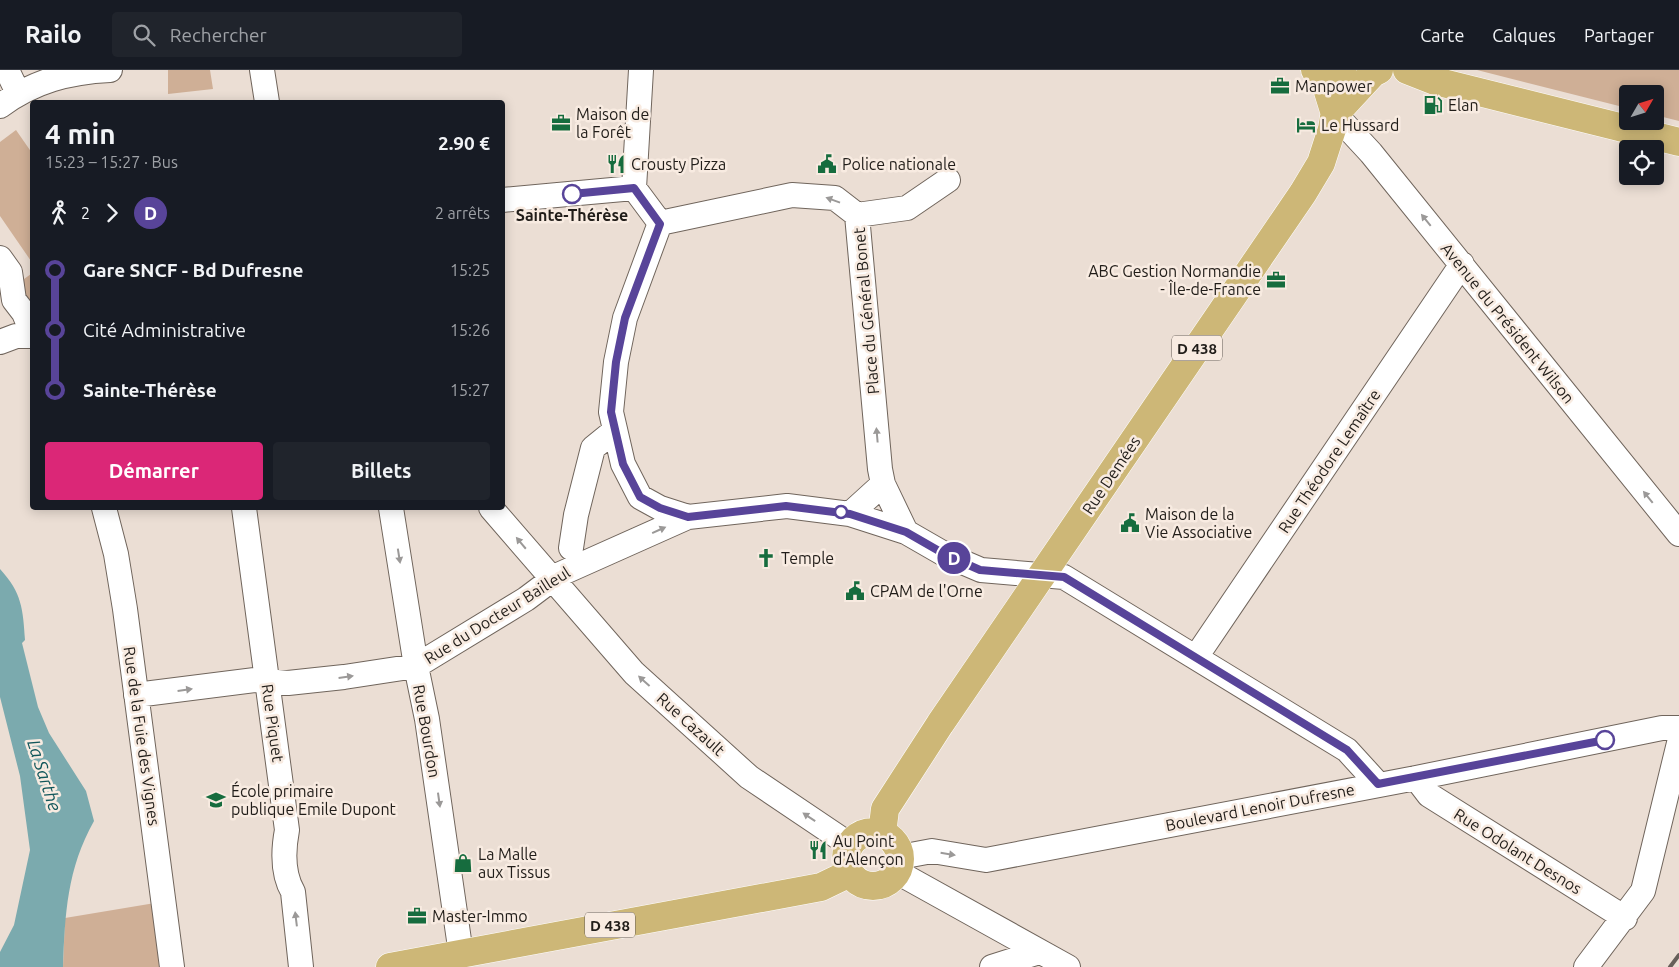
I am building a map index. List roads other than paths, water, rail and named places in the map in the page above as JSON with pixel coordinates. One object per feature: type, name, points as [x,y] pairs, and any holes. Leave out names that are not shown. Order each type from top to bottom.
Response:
[{"type":"main road","points":[[1315,70],[1326,85],[1335,114],[1373,73],[1379,70]]},
{"type":"main road","name":"Rue Demées","points":[[882,834],[885,809],[1303,193],[1321,163],[1332,129],[1342,70]]},
{"type":"main road","points":[[1407,70],[1435,81],[1679,142]]},
{"type":"main road","points":[[864,833],[882,834],[894,842],[898,864],[891,879],[874,886],[856,880],[850,873],[846,859],[850,845],[864,833]]},
{"type":"main road","name":"D 438","points":[[390,967],[821,887],[850,873]]},
{"type":"street","points":[[7,70],[9,99],[76,71],[110,70]]},
{"type":"street","points":[[262,70],[267,100]]},
{"type":"street","points":[[629,544],[640,518],[640,497],[623,464],[611,412],[625,318],[660,224],[634,188],[642,70]]},
{"type":"street","name":"Avenue du Président Wilson","points":[[1335,114],[1371,153],[1462,264],[1679,534]]},
{"type":"street","points":[[857,215],[907,208],[948,180]]},
{"type":"street","points":[[505,200],[634,188]]},
{"type":"street","name":"Place du Général Bonet","points":[[660,224],[792,195],[835,198],[857,215],[878,453],[883,484]]},
{"type":"street","points":[[0,258],[10,272],[14,300],[24,313],[30,330]]},
{"type":"street","name":"Rue Théodore Lemaître","points":[[1196,657],[1462,264]]},
{"type":"street","points":[[0,342],[16,336],[30,335]]},
{"type":"street","name":"Rue du Docteur Bailleul","points":[[571,548],[593,448],[614,431]]},
{"type":"street","points":[[850,514],[883,484],[906,532]]},
{"type":"street","points":[[640,497],[660,508],[688,517],[786,506],[850,514],[906,532],[946,555],[980,570],[1064,577],[1347,750],[1378,784]]},
{"type":"street","name":"Rue de la Fuie des Vignes","points":[[105,510],[116,554],[172,967]]},
{"type":"street","name":"Rue Piquet","points":[[244,510],[286,830],[284,849],[287,882],[293,892],[301,967]]},
{"type":"street","name":"Rue Bourdon","points":[[391,510],[416,666],[427,719],[461,954]]},
{"type":"street","name":"Rue Cazault","points":[[493,510],[634,673],[749,776],[850,845]]},
{"type":"street","name":"Rue du Docteur Bailleul","points":[[416,666],[526,598],[552,579],[688,517]]},
{"type":"street","points":[[136,695],[255,680],[288,683],[416,666]]},
{"type":"street","name":"Boulevard Lenoir Dufresne","points":[[898,864],[932,851],[986,860],[998,858],[1416,778],[1662,728],[1679,728]]},
{"type":"street","points":[[1586,967],[1625,918],[1646,885],[1679,743]]},
{"type":"street","name":"Rue Odolant Desnos","points":[[1416,778],[1429,796],[1625,918]]},
{"type":"street","points":[[898,864],[1000,931],[1068,967]]},
{"type":"street","points":[[993,967],[1000,953],[1000,931]]},
{"type":"street","points":[[993,967],[1039,952]]},
{"type":"water","name":"La Sarthe","points":[[0,569],[13,586],[20,602],[25,640],[22,643],[38,707],[49,733],[86,791],[94,821],[78,857],[69,892],[63,967],[0,967],[0,952],[14,925],[30,850],[20,776],[0,697]]},
{"type":"railway","points":[[1670,967],[1679,955]]},
{"type":"place","name":"Manpower","points":[[1280,86]]},
{"type":"place","name":"Elan","points":[[1433,105]]},
{"type":"place","name":"Maison de la Forêt","points":[[561,123]]},
{"type":"place","name":"Le Hussard","points":[[1306,125]]},
{"type":"place","name":"Crousty Pizza","points":[[616,164]]},
{"type":"place","name":"Police nationale","points":[[827,164]]},
{"type":"place","name":"Sainte-Thérèse","points":[[572,194]]},
{"type":"place","name":"ABC Gestion Normandie - Île-de-France","points":[[1276,280]]},
{"type":"place","name":"Maison de la Vie Associative","points":[[1130,523]]},
{"type":"place","name":"Temple","points":[[766,558]]},
{"type":"place","name":"CPAM de l'Orne","points":[[855,591]]},
{"type":"place","name":"École primaire publique Emile Dupont","points":[[216,800]]},
{"type":"place","name":"Au Point d'Alençon","points":[[818,850]]},
{"type":"place","name":"La Malle aux Tissus","points":[[463,863]]},
{"type":"place","name":"Master-Immo","points":[[417,916]]}]
